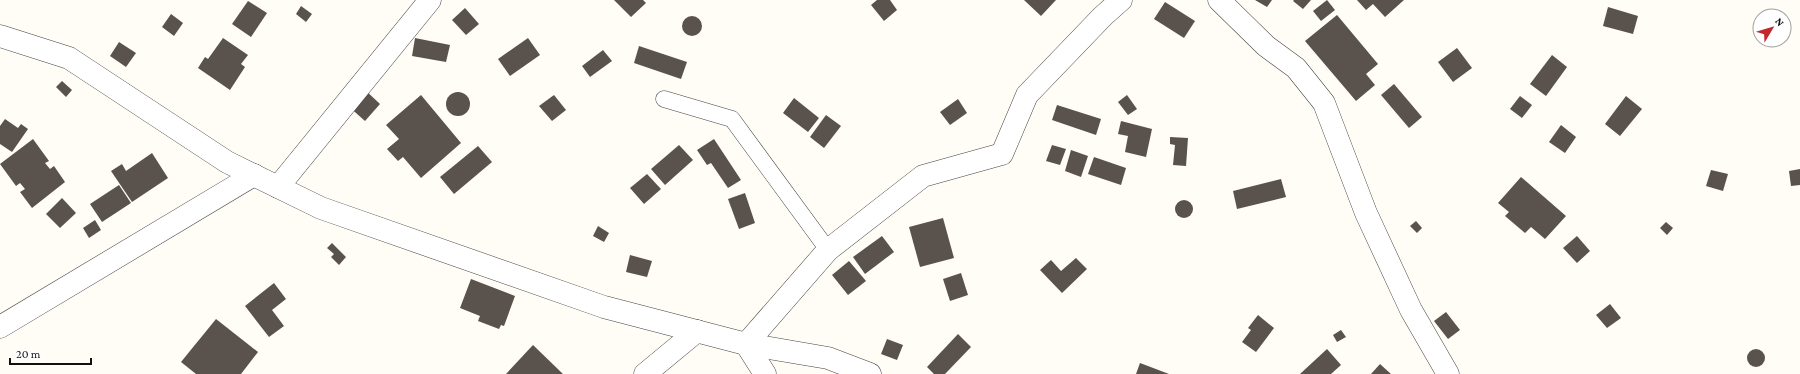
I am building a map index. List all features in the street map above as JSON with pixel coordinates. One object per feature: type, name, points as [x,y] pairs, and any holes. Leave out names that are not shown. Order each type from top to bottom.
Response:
[{"type":"street","points":[[278,187],[430,0]]},
{"type":"street","points":[[746,344],[828,250],[922,176],[1002,154],[1027,95],[1103,16],[1121,0]]},
{"type":"street","points":[[1219,0],[1266,46],[1296,68],[1324,103],[1372,227],[1411,310],[1448,374]]},
{"type":"street","points":[[0,36],[69,58],[227,162],[321,208],[604,307],[746,344],[828,358],[870,374]]},
{"type":"street","points":[[0,327],[254,175]]},
{"type":"street","points":[[645,374],[697,331]]},
{"type":"street","points":[[746,344],[765,374]]},
{"type":"lane","points":[[664,99],[732,119],[828,250]]},
{"type":"building","points":[[614,0],[643,0],[646,3],[631,17]]},
{"type":"building","points":[[877,0],[890,0],[897,10],[884,21],[871,5]]},
{"type":"building","points":[[1024,0],[1056,0],[1041,16]]},
{"type":"building","points":[[1255,0],[1272,0],[1267,7]]},
{"type":"building","points":[[1311,0],[1303,9],[1293,1]]},
{"type":"building","points":[[1327,0],[1335,10],[1321,21],[1313,11]]},
{"type":"building","points":[[1357,0],[1404,0],[1385,17],[1373,4],[1366,10]]},
{"type":"building","points":[[248,1],[267,13],[251,37],[232,24]]},
{"type":"building","points":[[1165,2],[1195,21],[1184,38],[1154,19]]},
{"type":"building","points":[[301,6],[312,14],[306,22],[296,14]]},
{"type":"building","points":[[1608,7],[1638,16],[1633,34],[1603,26]]},
{"type":"building","points":[[465,8],[479,24],[466,35],[452,20]]},
{"type":"building","points":[[171,14],[183,23],[174,36],[162,27]]},
{"type":"building","points":[[1337,15],[1378,64],[1366,74],[1375,85],[1356,101],[1305,41]]},
{"type":"building","points":[[692,16],[699,19],[702,26],[699,33],[692,36],[685,33],[682,26],[685,19]]},
{"type":"building","points":[[223,38],[248,55],[241,64],[245,67],[230,90],[198,68],[205,57],[208,59]]},
{"type":"building","points":[[415,38],[450,45],[446,62],[412,56]]},
{"type":"building","points":[[528,38],[540,55],[510,76],[498,59]]},
{"type":"building","points":[[119,42],[136,53],[126,67],[110,56]]},
{"type":"building","points":[[639,46],[687,62],[681,79],[634,63]]},
{"type":"building","points":[[1457,48],[1472,68],[1453,82],[1438,62]]},
{"type":"building","points":[[603,50],[612,61],[590,77],[582,66]]},
{"type":"building","points":[[1552,55],[1567,67],[1546,96],[1530,84]]},
{"type":"building","points":[[62,81],[72,90],[66,97],[56,87]]},
{"type":"building","points":[[1394,84],[1422,117],[1409,128],[1381,95]]},
{"type":"building","points":[[363,88],[380,104],[365,121],[347,105]]},
{"type":"building","points":[[458,92],[463,93],[469,99],[469,109],[463,115],[458,116],[453,115],[447,109],[446,104],[447,99],[453,93]]},
{"type":"building","points":[[421,95],[461,143],[421,178],[403,157],[398,161],[387,149],[399,139],[386,125]]},
{"type":"building","points":[[554,95],[566,110],[552,121],[539,106]]},
{"type":"building","points":[[1127,95],[1137,109],[1128,115],[1118,102]]},
{"type":"building","points":[[1520,96],[1532,105],[1522,118],[1510,109]]},
{"type":"building","points":[[1626,96],[1642,109],[1620,136],[1605,124]]},
{"type":"building","points":[[794,98],[819,118],[808,132],[783,113]]},
{"type":"building","points":[[958,99],[967,113],[950,125],[940,112]]},
{"type":"building","points":[[1057,105],[1101,119],[1096,135],[1052,120]]},
{"type":"building","points":[[826,115],[841,126],[824,148],[810,137]]},
{"type":"building","points":[[5,119],[18,128],[21,124],[28,129],[12,152],[0,144],[0,126]]},
{"type":"building","points":[[1121,121],[1152,129],[1146,157],[1125,152],[1128,136],[1118,134]]},
{"type":"building","points":[[1561,125],[1576,137],[1565,153],[1549,142]]},
{"type":"building","points":[[1170,137],[1188,138],[1186,166],[1173,165],[1175,145],[1170,144]]},
{"type":"building","points":[[33,139],[49,161],[45,163],[50,169],[54,166],[65,182],[32,208],[20,192],[25,189],[20,183],[16,186],[0,164]]},
{"type":"building","points":[[714,139],[741,180],[728,188],[711,163],[707,165],[697,150]]},
{"type":"building","points":[[679,145],[693,160],[665,185],[651,169]]},
{"type":"building","points":[[1052,145],[1066,149],[1060,165],[1046,161]]},
{"type":"building","points":[[478,146],[492,162],[454,194],[440,177]]},
{"type":"building","points":[[1071,150],[1088,156],[1081,177],[1065,171]]},
{"type":"building","points":[[152,153],[168,178],[132,202],[111,171],[122,164],[126,171]]},
{"type":"building","points":[[1094,157],[1126,168],[1121,185],[1088,174]]},
{"type":"building","points":[[1800,169],[1800,185],[1791,186],[1789,171]]},
{"type":"building","points":[[1711,170],[1728,174],[1723,191],[1706,186]]},
{"type":"building","points":[[647,174],[661,189],[644,204],[630,188]]},
{"type":"building","points":[[1521,177],[1566,216],[1545,239],[1531,227],[1525,233],[1505,216],[1509,212],[1498,203]]},
{"type":"building","points":[[1281,179],[1286,197],[1237,209],[1233,191]]},
{"type":"building","points":[[119,185],[131,203],[102,222],[90,204]]},
{"type":"building","points":[[745,193],[755,223],[739,229],[728,199]]},
{"type":"building","points":[[62,198],[76,213],[60,228],[46,214]]},
{"type":"building","points":[[1180,200],[1188,200],[1193,205],[1191,216],[1188,218],[1180,218],[1175,213],[1175,205]]},
{"type":"building","points":[[943,218],[954,258],[920,267],[909,227]]},
{"type":"building","points":[[95,220],[101,230],[89,238],[83,228]]},
{"type":"building","points":[[1416,221],[1422,228],[1417,233],[1410,226]]},
{"type":"building","points":[[1666,222],[1673,228],[1667,235],[1660,228]]},
{"type":"building","points":[[598,226],[609,233],[604,242],[593,236]]},
{"type":"building","points":[[882,236],[894,252],[865,274],[853,257]]},
{"type":"building","points":[[1577,236],[1590,251],[1577,263],[1563,248]]},
{"type":"building","points":[[332,243],[346,257],[339,265],[331,257],[334,254],[327,248]]},
{"type":"building","points":[[630,255],[652,261],[647,277],[626,272]]},
{"type":"building","points":[[1076,258],[1087,269],[1062,293],[1040,270],[1051,260],[1061,271]]},
{"type":"building","points":[[849,261],[866,281],[848,295],[832,275]]},
{"type":"building","points":[[961,273],[968,295],[950,301],[943,279]]},
{"type":"building","points":[[471,279],[515,296],[504,326],[501,325],[499,329],[478,321],[480,316],[460,308]]},
{"type":"building","points":[[274,283],[286,299],[272,310],[284,326],[269,337],[245,306]]},
{"type":"building","points":[[1610,304],[1621,318],[1607,328],[1596,315]]},
{"type":"building","points":[[1446,312],[1460,330],[1448,339],[1434,321]]},
{"type":"building","points":[[1258,315],[1274,328],[1256,352],[1242,342],[1251,330],[1248,328]]},
{"type":"building","points":[[216,319],[258,352],[241,374],[196,374],[181,362]]},
{"type":"building","points":[[1341,330],[1346,337],[1337,342],[1333,335]]},
{"type":"building","points":[[958,334],[971,347],[945,374],[934,374],[927,367]]},
{"type":"building","points":[[887,339],[903,345],[897,360],[881,354]]},
{"type":"building","points":[[533,345],[563,374],[506,374]]},
{"type":"building","points":[[1327,349],[1341,365],[1331,374],[1300,374]]},
{"type":"building","points":[[1756,349],[1762,352],[1765,358],[1762,364],[1756,367],[1750,364],[1747,358],[1750,352]]},
{"type":"building","points":[[1140,363],[1169,374],[1136,374]]},
{"type":"building","points":[[1380,364],[1391,374],[1371,374]]}]
